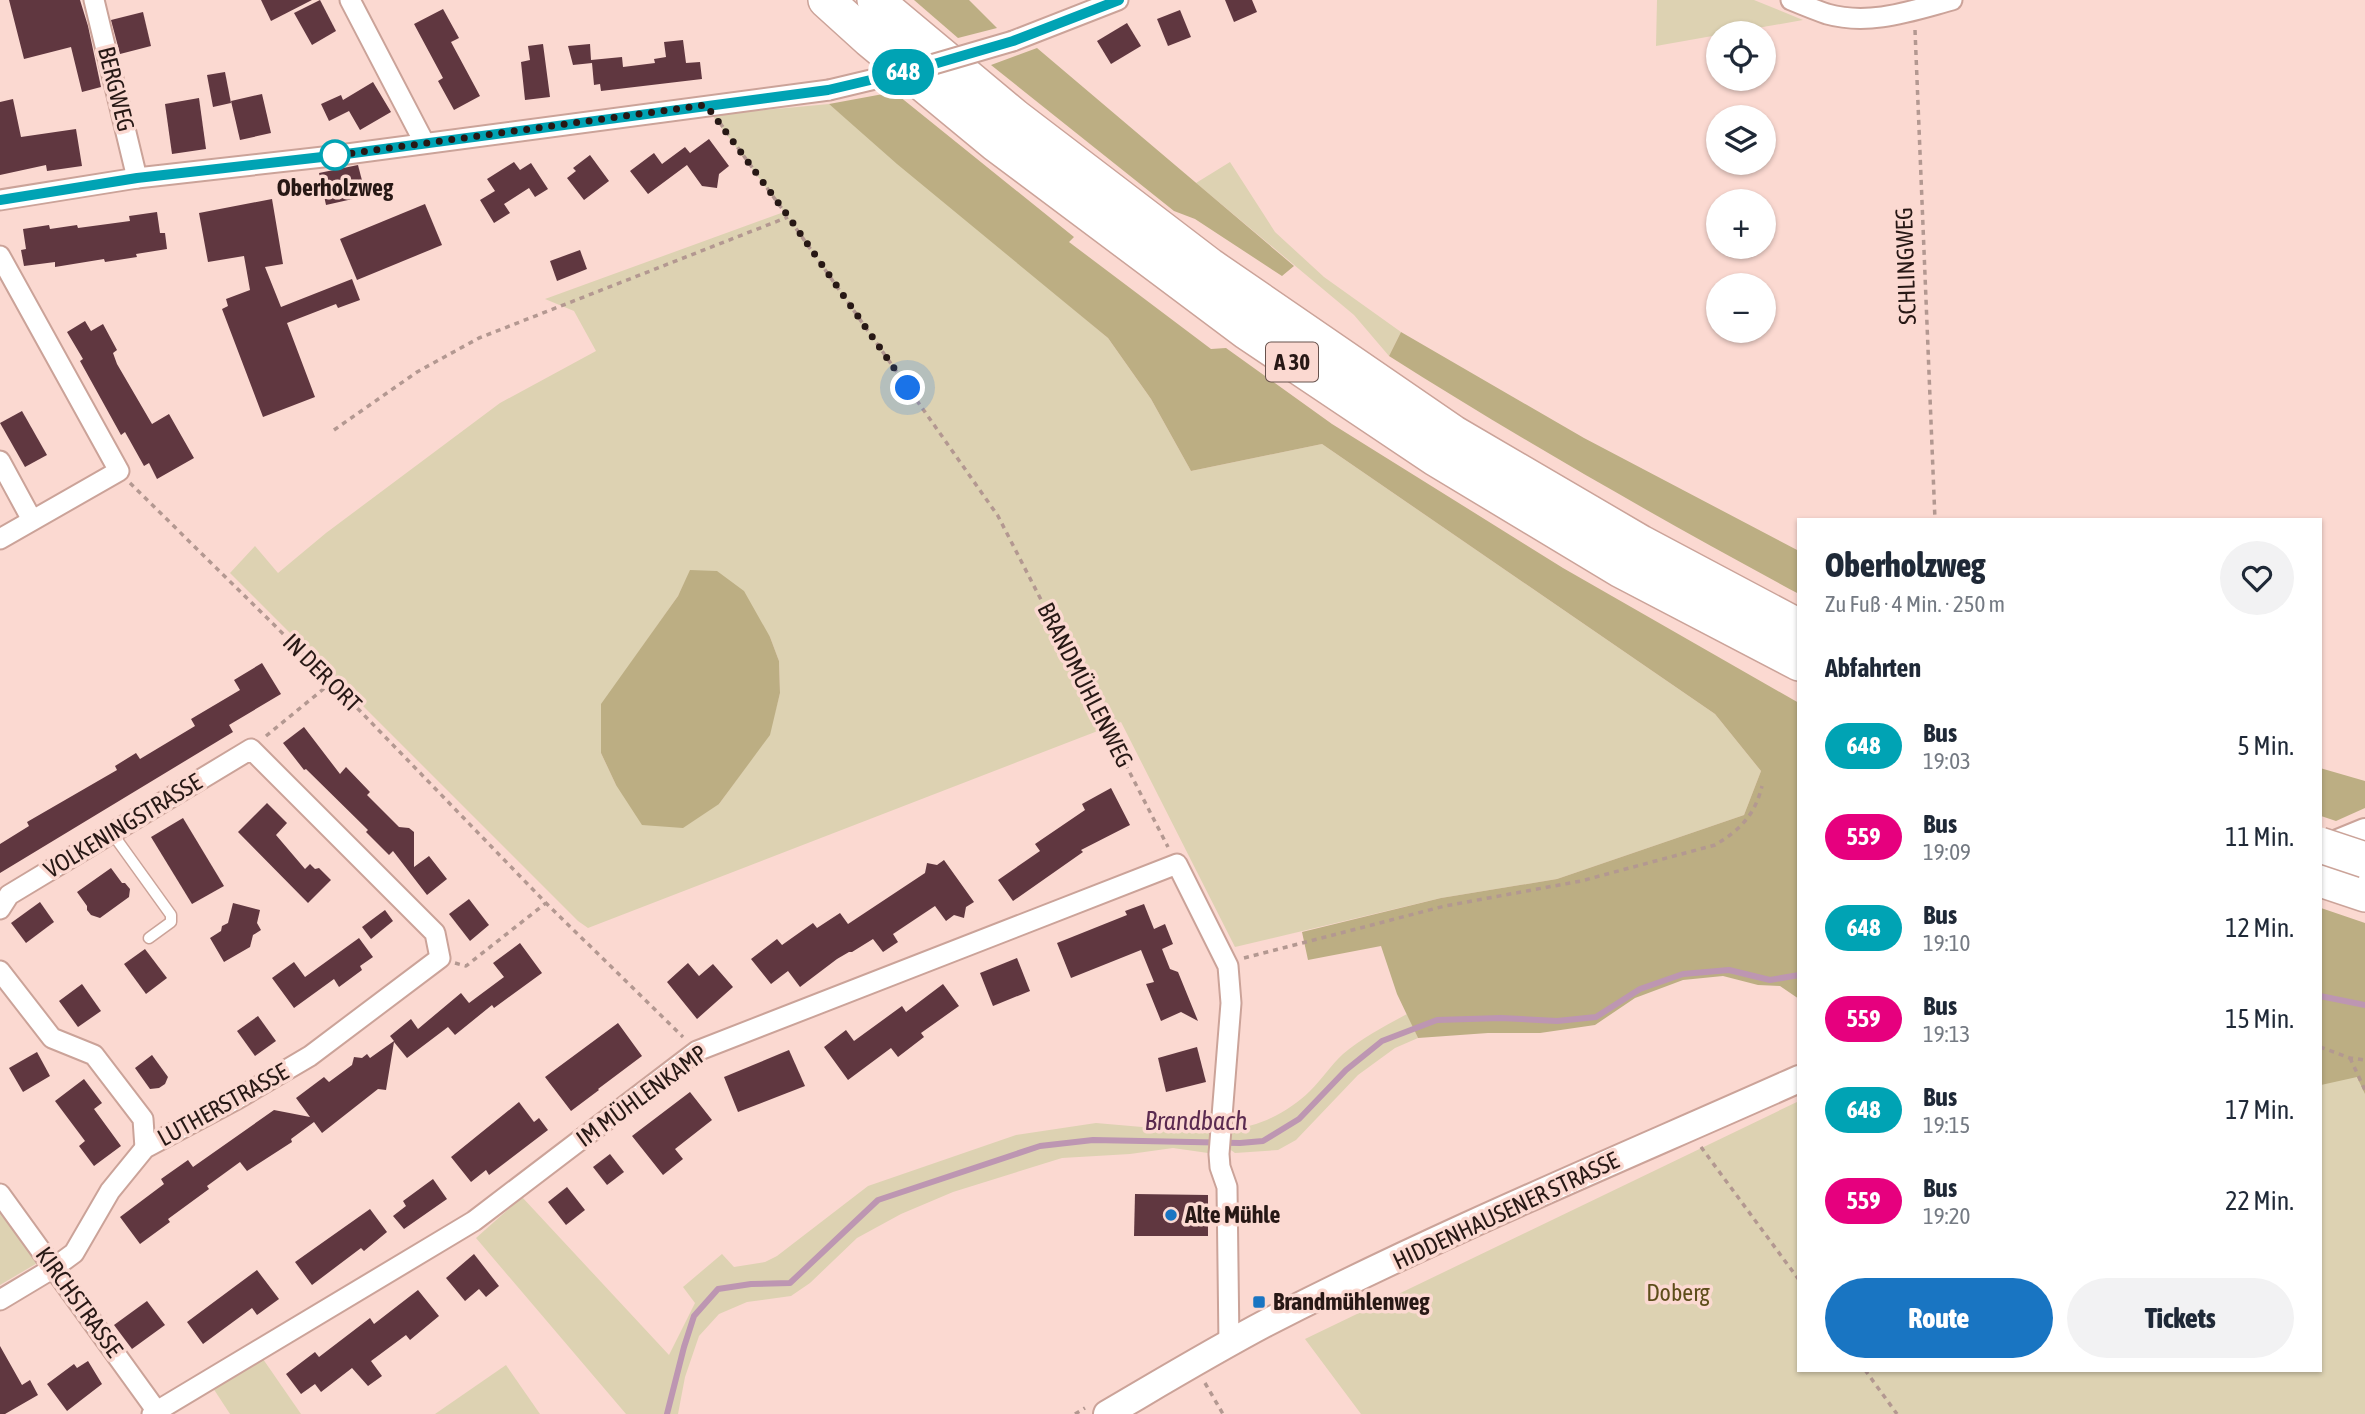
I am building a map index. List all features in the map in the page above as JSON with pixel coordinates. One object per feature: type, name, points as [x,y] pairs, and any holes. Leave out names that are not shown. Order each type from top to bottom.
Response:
[{"type":"highway","name":"A 30","points":[[826,0],[996,144],[1247,332],[1435,458],[1610,564],[1797,662]]},
{"type":"highway","name":"A 30","points":[[875,0],[1015,117],[1188,249],[1368,376],[1453,433],[1641,543],[1797,625]]},
{"type":"highway","points":[[2322,849],[2365,860]]},
{"type":"highway","points":[[2322,880],[2365,894]]},
{"type":"street","name":"BERGWEG","points":[[94,0],[137,178]]},
{"type":"street","points":[[349,0],[424,142]]},
{"type":"street","points":[[0,200],[137,178],[331,156],[828,90],[917,69],[1013,41],[1118,0]]},
{"type":"street","points":[[1791,0],[1828,14],[1853,19],[1879,19],[1952,0]]},
{"type":"street","points":[[0,256],[119,471],[0,539]]},
{"type":"street","points":[[0,461],[32,520]]},
{"type":"street","points":[[251,749],[435,933],[440,958]]},
{"type":"street","name":"VOLKENINGSTRASSE","points":[[0,909],[9,895],[251,749]]},
{"type":"street","points":[[2322,847],[2365,832]]},
{"type":"street","points":[[1177,864],[1228,966],[1231,1003],[1219,1154],[1227,1187],[1229,1344]]},
{"type":"street","name":"IM MÜHLENKAMP","points":[[154,1412],[474,1222],[697,1051],[1177,864]]},
{"type":"street","name":"LUTHERSTRASSE","points":[[0,1300],[55,1268],[74,1253],[110,1191],[145,1148],[310,1056],[440,958]]},
{"type":"street","points":[[0,971],[52,1038],[94,1055],[142,1119],[145,1148]]},
{"type":"street","name":"HIDDENHAUSENER STRASSE","points":[[1107,1414],[1268,1322],[1455,1232],[1797,1080]]},
{"type":"street","name":"KIRCHSTRASSE","points":[[0,1194],[55,1268],[154,1412]]},
{"type":"lane","points":[[112,833],[171,915],[171,922],[149,938]]},
{"type":"path","name":"SCHLINGWEG","points":[[1914,10],[1935,518]]},
{"type":"path","name":"BRANDMÜHLENWEG","points":[[706,105],[788,216],[998,516],[1177,864]]},
{"type":"path","points":[[334,430],[417,372],[479,338],[788,216]]},
{"type":"path","name":"IN DER ORT","points":[[119,471],[332,682],[545,903],[697,1051]]},
{"type":"path","points":[[251,749],[332,682]]},
{"type":"path","points":[[1225,960],[1248,958],[1445,906],[1581,881],[1715,845],[1734,834],[1757,806],[1762,786]]},
{"type":"path","points":[[440,958],[466,966],[545,903]]},
{"type":"path","points":[[2322,1048],[2350,1058],[2365,1060]]},
{"type":"path","points":[[2350,1058],[2365,1090]]},
{"type":"path","points":[[1688,1129],[1797,1277]]},
{"type":"path","points":[[1195,1362],[1223,1414]]},
{"type":"path","points":[[1866,1372],[1897,1414]]},
{"type":"green space","points":[[1657,0],[1754,0],[1803,20],[1776,25],[1776,21],[1706,21],[1706,37],[1656,46]]},
{"type":"green space","points":[[829,104],[1108,338],[1151,399],[1191,471],[1322,444],[1715,714],[1761,771],[1744,815],[1557,879],[1441,898],[1235,947],[1121,722],[588,928],[230,573],[255,546],[278,573],[326,533],[500,403],[596,351],[574,311],[545,299],[784,212],[712,115]],"holes":[[[691,570],[770,637],[779,661],[780,693],[769,735],[719,804],[616,785],[601,753],[602,704],[678,596]]]},
{"type":"green space","points":[[1230,162],[1275,232],[1324,277],[1401,332],[1389,356],[1354,315],[1196,183]]},
{"type":"green space","points":[[1407,1014],[1418,1038],[1395,1048],[1358,1075],[1296,1140],[1278,1150],[1235,1153],[1228,1148],[1229,1129],[1262,1122],[1283,1112],[1310,1091],[1350,1048]]},
{"type":"green space","name":"Doberg","points":[[2322,1067],[2365,1073],[2365,1414],[1361,1414],[1305,1339],[1797,1102],[1797,1372],[2322,1372]]},
{"type":"green space","points":[[1096,1123],[1211,1133],[1208,1153],[1173,1148],[1130,1154],[1062,1158],[953,1192],[901,1214],[857,1238],[810,1283],[791,1296],[747,1302],[719,1314],[699,1336],[685,1377],[678,1414],[626,1414],[476,1238],[522,1197],[669,1355],[695,1303],[683,1287],[722,1254],[734,1267],[765,1262],[777,1256],[868,1186],[1016,1135]]},
{"type":"green space","points":[[0,1209],[39,1262],[0,1285]]},
{"type":"green space","points":[[263,1359],[301,1414],[230,1414],[213,1388]]},
{"type":"green space","points":[[506,1365],[540,1414],[435,1414]]},
{"type":"shaded area","points":[[914,0],[969,0],[997,28],[958,38]]},
{"type":"shaded area","points":[[1037,48],[1294,266],[1282,276],[1195,219],[1174,211],[991,65]]},
{"type":"shaded area","points":[[894,92],[1074,237],[1069,242],[1211,349],[1226,348],[1332,424],[1563,568],[1797,702],[1797,998],[1780,986],[1758,985],[1723,976],[1683,980],[1635,998],[1595,1025],[1540,1033],[1488,1033],[1418,1038],[1397,994],[1381,946],[1308,960],[1302,932],[1441,898],[1557,879],[1744,815],[1761,771],[1715,714],[1322,444],[1191,471],[1151,399],[1108,338],[897,164],[829,104]]},
{"type":"shaded area","points":[[1401,332],[1584,438],[1797,550],[1797,593],[1592,479],[1389,356]]},
{"type":"shaded area","points":[[690,570],[717,571],[744,591],[770,637],[779,661],[780,693],[770,735],[719,804],[683,828],[642,825],[616,785],[601,753],[601,704],[678,596]]},
{"type":"shaded area","points":[[2322,769],[2365,781],[2365,808],[2336,821],[2322,816]]},
{"type":"shaded area","points":[[2322,908],[2365,923],[2365,1094],[2357,1077],[2322,1085]]},
{"type":"building","points":[[9,0],[80,0],[101,87],[82,92],[71,47],[24,59]]},
{"type":"building","points":[[261,0],[312,0],[271,21]]},
{"type":"building","points":[[320,0],[336,31],[312,45],[294,13]]},
{"type":"building","points":[[1225,0],[1252,0],[1257,12],[1234,22]]},
{"type":"building","points":[[443,9],[459,38],[451,42],[480,96],[454,110],[438,81],[443,78],[414,24]]},
{"type":"building","points":[[1180,10],[1191,37],[1168,46],[1157,19]]},
{"type":"building","points":[[143,12],[151,46],[120,54],[111,20]]},
{"type":"building","points":[[1127,23],[1141,46],[1111,64],[1097,41]]},
{"type":"building","points":[[683,40],[686,63],[700,62],[702,79],[601,91],[600,84],[594,85],[592,63],[573,65],[568,46],[590,44],[591,60],[622,57],[623,67],[655,63],[654,59],[666,57],[664,42]]},
{"type":"building","points":[[543,44],[550,97],[525,100],[521,62],[530,60],[528,46]]},
{"type":"building","points":[[225,72],[231,103],[213,107],[207,75]]},
{"type":"building","points":[[373,82],[391,112],[360,130],[349,111],[329,121],[321,104],[341,95],[343,100]]},
{"type":"building","points":[[262,94],[271,133],[240,140],[231,101]]},
{"type":"building","points":[[199,98],[206,149],[172,154],[165,104]]},
{"type":"building","points":[[13,99],[21,137],[76,129],[82,166],[47,171],[46,165],[0,175],[0,102]]},
{"type":"building","points":[[709,139],[729,166],[719,174],[717,188],[702,186],[687,165],[648,194],[630,171],[654,153],[662,164],[685,147],[690,153]]},
{"type":"building","points":[[590,155],[609,181],[584,200],[567,178],[576,171],[573,168]]},
{"type":"building","points":[[514,162],[520,170],[531,163],[548,189],[535,197],[529,188],[504,204],[510,213],[494,223],[480,200],[495,191],[487,179]]},
{"type":"building","points":[[358,165],[366,196],[326,205],[319,173]]},
{"type":"building","points":[[272,199],[283,264],[265,267],[281,307],[352,279],[360,300],[338,308],[336,304],[287,323],[315,397],[263,417],[222,309],[228,306],[226,299],[250,290],[244,256],[208,262],[199,213]]},
{"type":"building","points":[[425,204],[442,245],[357,280],[340,239]]},
{"type":"building","points":[[157,212],[160,233],[165,233],[167,249],[105,262],[104,259],[55,267],[55,262],[24,266],[21,250],[26,249],[23,229],[49,225],[50,229],[77,225],[78,228],[130,221],[129,216]]},
{"type":"building","points":[[580,250],[587,269],[557,281],[550,261]]},
{"type":"building","points":[[85,321],[91,331],[103,324],[117,350],[113,353],[117,364],[152,424],[169,414],[194,458],[157,479],[149,463],[144,466],[125,432],[121,435],[67,332]]},
{"type":"building","points":[[22,411],[47,455],[25,467],[0,423]]},
{"type":"building","points":[[262,663],[281,694],[229,725],[233,732],[0,873],[0,844],[29,826],[27,822],[117,770],[115,766],[136,753],[140,759],[195,726],[191,719],[240,690],[234,680]]},
{"type":"building","points":[[304,727],[340,774],[346,767],[370,792],[367,795],[399,827],[409,828],[414,832],[414,867],[429,856],[447,879],[427,895],[393,851],[389,855],[366,832],[368,830],[304,770],[283,743]]},
{"type":"building","points":[[1111,788],[1130,825],[1081,850],[1083,852],[1013,901],[998,880],[1040,851],[1035,844],[1085,810],[1082,804]]},
{"type":"building","points":[[267,803],[287,823],[276,835],[305,869],[310,864],[315,869],[319,868],[331,880],[308,903],[238,832]]},
{"type":"building","points":[[183,818],[224,886],[192,904],[151,837]]},
{"type":"building","points":[[944,860],[974,902],[966,907],[964,918],[954,915],[946,921],[935,906],[893,934],[898,942],[883,952],[873,939],[837,959],[800,987],[788,971],[771,984],[751,959],[777,939],[782,945],[813,923],[817,928],[840,913],[848,924],[925,873],[927,863],[937,865]]},
{"type":"building","points":[[111,868],[130,889],[129,897],[100,918],[91,915],[77,892]]},
{"type":"building","points":[[469,899],[489,925],[470,941],[449,914]]},
{"type":"building","points":[[40,902],[54,922],[26,943],[11,923]]},
{"type":"building","points":[[233,903],[260,910],[257,923],[261,930],[253,935],[250,947],[224,962],[210,938],[228,923]]},
{"type":"building","points":[[1144,904],[1154,929],[1165,924],[1173,944],[1162,949],[1170,969],[1178,972],[1198,1021],[1181,1012],[1161,1021],[1146,984],[1154,982],[1141,950],[1071,978],[1057,943],[1127,915],[1125,911]]},
{"type":"building","points":[[385,910],[393,921],[371,939],[362,927]]},
{"type":"building","points":[[359,938],[373,957],[360,966],[362,970],[339,987],[334,979],[294,1008],[272,978],[294,962],[305,977]]},
{"type":"building","points":[[520,943],[542,973],[494,1008],[492,1005],[455,1035],[448,1027],[407,1058],[394,1042],[386,1090],[378,1089],[322,1133],[314,1122],[291,1139],[292,1142],[247,1171],[240,1162],[207,1186],[209,1189],[140,1244],[120,1217],[164,1184],[161,1179],[188,1160],[193,1167],[274,1110],[310,1117],[296,1098],[324,1077],[329,1082],[352,1065],[354,1057],[362,1058],[367,1054],[370,1058],[394,1041],[390,1036],[411,1019],[418,1029],[461,993],[469,1003],[504,977],[493,963]]},
{"type":"building","points":[[145,949],[167,978],[146,994],[124,964]]},
{"type":"building","points":[[1017,958],[1030,991],[993,1006],[980,973]]},
{"type":"building","points":[[688,963],[699,976],[713,964],[733,987],[697,1019],[667,982]]},
{"type":"building","points":[[82,984],[101,1011],[78,1027],[59,1001]]},
{"type":"building","points":[[943,984],[959,1006],[921,1033],[924,1037],[898,1057],[891,1048],[848,1080],[824,1047],[846,1030],[854,1041],[902,1006],[906,1012]]},
{"type":"building","points":[[258,1016],[276,1041],[255,1056],[237,1031]]},
{"type":"building","points":[[618,1023],[642,1056],[571,1111],[545,1077]]},
{"type":"building","points":[[1197,1047],[1206,1082],[1166,1092],[1158,1058]]},
{"type":"building","points":[[789,1050],[805,1086],[738,1112],[724,1077]]},
{"type":"building","points":[[37,1052],[50,1076],[23,1092],[9,1068]]},
{"type":"building","points":[[152,1055],[168,1077],[165,1084],[159,1088],[150,1089],[135,1068]]},
{"type":"building","points":[[84,1079],[102,1103],[94,1109],[121,1146],[94,1166],[79,1146],[85,1141],[55,1101]]},
{"type":"building","points":[[690,1092],[712,1120],[675,1149],[683,1159],[663,1175],[632,1136]]},
{"type":"building","points":[[519,1102],[534,1122],[539,1118],[548,1130],[489,1175],[486,1170],[471,1182],[451,1157]]},
{"type":"building","points":[[610,1154],[624,1172],[607,1185],[593,1167]]},
{"type":"building","points":[[433,1179],[447,1199],[404,1229],[393,1216],[406,1206],[403,1201]]},
{"type":"building","points":[[567,1187],[585,1210],[566,1225],[548,1202]]},
{"type":"building","name":"Alte Mühle","points":[[1135,1194],[1208,1195],[1208,1236],[1134,1236]]},
{"type":"building","points":[[370,1209],[387,1232],[364,1251],[361,1248],[312,1285],[295,1262]]},
{"type":"building","points":[[474,1254],[499,1286],[486,1297],[479,1289],[465,1301],[446,1278]]},
{"type":"building","points":[[257,1270],[279,1299],[257,1315],[252,1308],[203,1344],[187,1322]]},
{"type":"building","points":[[418,1290],[439,1316],[410,1340],[406,1335],[371,1361],[382,1376],[368,1386],[352,1368],[321,1392],[315,1384],[301,1394],[286,1374],[315,1352],[319,1357],[370,1318],[374,1324]]},
{"type":"building","points":[[147,1301],[165,1325],[132,1349],[114,1325]]},
{"type":"building","points":[[0,1346],[22,1385],[30,1380],[38,1395],[5,1414],[0,1414]]},
{"type":"building","points":[[88,1361],[102,1384],[67,1411],[47,1384],[74,1364],[77,1368]]},
{"type":"waterway","name":"Brandbach","points":[[667,1414],[694,1316],[718,1289],[751,1284],[790,1283],[878,1200],[1040,1146],[1093,1140],[1240,1143],[1263,1141],[1299,1119],[1346,1070],[1382,1041],[1437,1020],[1501,1018],[1557,1021],[1596,1017],[1640,989],[1683,974],[1729,970],[1770,980],[1797,975]]},
{"type":"waterway","name":"Brandbach","points":[[2322,996],[2365,1005]]},
{"type":"bus line","name":"648","points":[[0,200],[137,178],[331,156],[828,90],[917,69],[1013,41],[1119,0]]},
{"type":"place","name":"Oberholzweg","points":[[335,155]]},
{"type":"place","name":"Alte Mühle","points":[[1171,1215]]},
{"type":"place","name":"Brandmühlenweg","points":[[1259,1302]]},
{"type":"route","points":[[335,155],[331,156],[706,105],[788,216],[908,388]]}]
